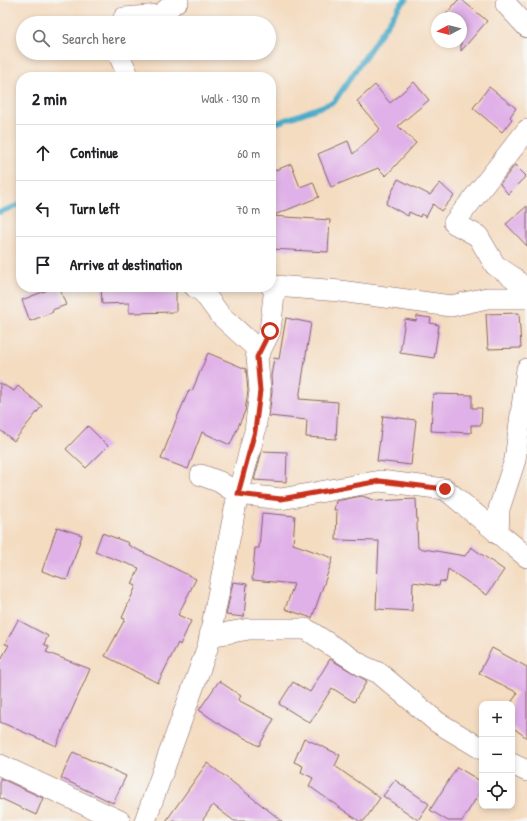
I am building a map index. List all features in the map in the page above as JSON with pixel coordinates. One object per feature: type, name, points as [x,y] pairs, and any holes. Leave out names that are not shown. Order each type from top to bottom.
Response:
[{"type":"street","points":[[148,16],[160,15],[178,0]]},
{"type":"street","points":[[506,4],[527,27]]},
{"type":"street","points":[[121,60],[127,72]]},
{"type":"street","points":[[526,132],[454,223],[478,236],[495,265],[514,278],[527,291]]},
{"type":"street","points":[[276,286],[340,291],[451,306],[486,298],[527,298]]},
{"type":"street","points":[[145,821],[208,646],[238,494],[255,431],[260,391],[255,347],[220,315],[203,292]]},
{"type":"street","points":[[257,357],[270,331],[273,292]]},
{"type":"street","points":[[498,534],[499,508],[515,460],[527,370]]},
{"type":"street","points":[[201,475],[220,482],[238,494],[281,499],[380,481],[445,489],[527,557]]},
{"type":"street","points":[[210,636],[249,630],[306,629],[363,666],[379,673],[437,722],[479,746]]},
{"type":"street","points":[[0,765],[120,821]]},
{"type":"street","points":[[515,765],[527,771]]},
{"type":"building","points":[[458,0],[462,0],[487,21],[467,44],[467,12],[448,12]]},
{"type":"building","points":[[414,82],[429,100],[398,126],[416,143],[386,176],[378,168],[331,187],[318,154],[348,141],[353,154],[380,129],[357,101],[375,85],[390,103]]},
{"type":"building","points":[[489,87],[516,108],[510,117],[512,119],[502,132],[473,108]]},
{"type":"building","points":[[291,164],[300,187],[313,182],[319,197],[276,214],[276,170]]},
{"type":"building","points":[[515,165],[526,176],[508,194],[500,184]]},
{"type":"building","points":[[398,179],[430,195],[440,183],[454,196],[441,211],[433,204],[426,217],[421,214],[420,217],[409,212],[408,216],[386,204]]},
{"type":"building","points":[[527,206],[527,246],[506,224]]},
{"type":"building","points":[[276,216],[330,220],[328,252],[276,249]]},
{"type":"building","points":[[42,292],[61,292],[66,305],[30,321],[22,300]]},
{"type":"building","points":[[101,292],[176,292],[176,312],[129,313],[129,303],[102,304]]},
{"type":"building","points":[[519,313],[521,348],[488,349],[486,314]]},
{"type":"building","points":[[417,316],[431,318],[430,323],[439,325],[434,358],[400,353],[405,319],[416,321]]},
{"type":"building","points":[[286,318],[311,323],[299,399],[338,402],[336,439],[306,437],[307,420],[269,416],[272,392],[271,376],[274,358],[279,359]]},
{"type":"building","points":[[208,353],[246,369],[248,391],[245,411],[230,445],[202,432],[188,469],[161,459],[189,390],[192,391]]},
{"type":"building","points":[[0,383],[14,391],[18,386],[42,406],[14,441],[0,430]]},
{"type":"building","points":[[433,394],[472,395],[472,408],[482,408],[481,425],[471,425],[471,433],[431,431]]},
{"type":"building","points":[[383,416],[416,420],[411,465],[377,461]]},
{"type":"building","points":[[88,426],[108,446],[86,468],[66,449]]},
{"type":"building","points":[[262,451],[287,452],[286,482],[254,480]]},
{"type":"building","points":[[362,496],[377,501],[416,499],[418,548],[465,556],[471,547],[504,570],[487,595],[448,569],[446,582],[440,581],[439,586],[413,582],[412,611],[376,609],[379,541],[336,540],[337,510],[334,510],[336,501]]},
{"type":"building","points":[[262,513],[295,516],[293,544],[333,558],[312,618],[285,609],[294,584],[252,580],[255,548],[259,548]]},
{"type":"building","points":[[57,527],[82,535],[67,580],[42,571]]},
{"type":"building","points":[[102,533],[129,543],[128,545],[196,579],[178,615],[191,621],[180,645],[178,643],[158,683],[105,656],[125,619],[122,618],[136,586],[132,584],[139,568],[95,552]]},
{"type":"building","points":[[233,582],[247,584],[244,617],[226,615]]},
{"type":"building","points":[[18,620],[48,636],[44,644],[49,647],[46,652],[90,669],[56,746],[0,722],[0,661],[9,645],[5,644]]},
{"type":"building","points":[[492,648],[527,667],[527,738],[515,729],[515,701],[512,701],[518,693],[479,673]]},
{"type":"building","points":[[330,659],[367,681],[354,702],[332,688],[310,723],[279,704],[293,682],[310,692]]},
{"type":"building","points":[[219,681],[241,696],[238,700],[274,719],[259,746],[221,725],[199,710]]},
{"type":"building","points":[[304,738],[340,755],[335,766],[380,798],[364,821],[359,821],[309,786],[313,778],[301,772],[303,766],[294,762]]},
{"type":"building","points":[[73,752],[126,776],[113,803],[61,778]]},
{"type":"building","points":[[207,763],[282,821],[234,821],[213,805],[202,821],[166,821]]},
{"type":"building","points":[[457,767],[479,780],[479,794],[462,821],[448,821],[430,810]]},
{"type":"building","points":[[0,778],[43,798],[36,815],[0,798]]},
{"type":"building","points":[[395,780],[429,804],[418,820],[383,796]]},
{"type":"waterway","points":[[276,123],[334,102],[401,4],[406,0]]},
{"type":"waterway","points":[[0,212],[16,206]]},
{"type":"route","points":[[270,331],[257,357],[260,391],[255,431],[238,494],[281,499],[380,481],[445,489]]}]
